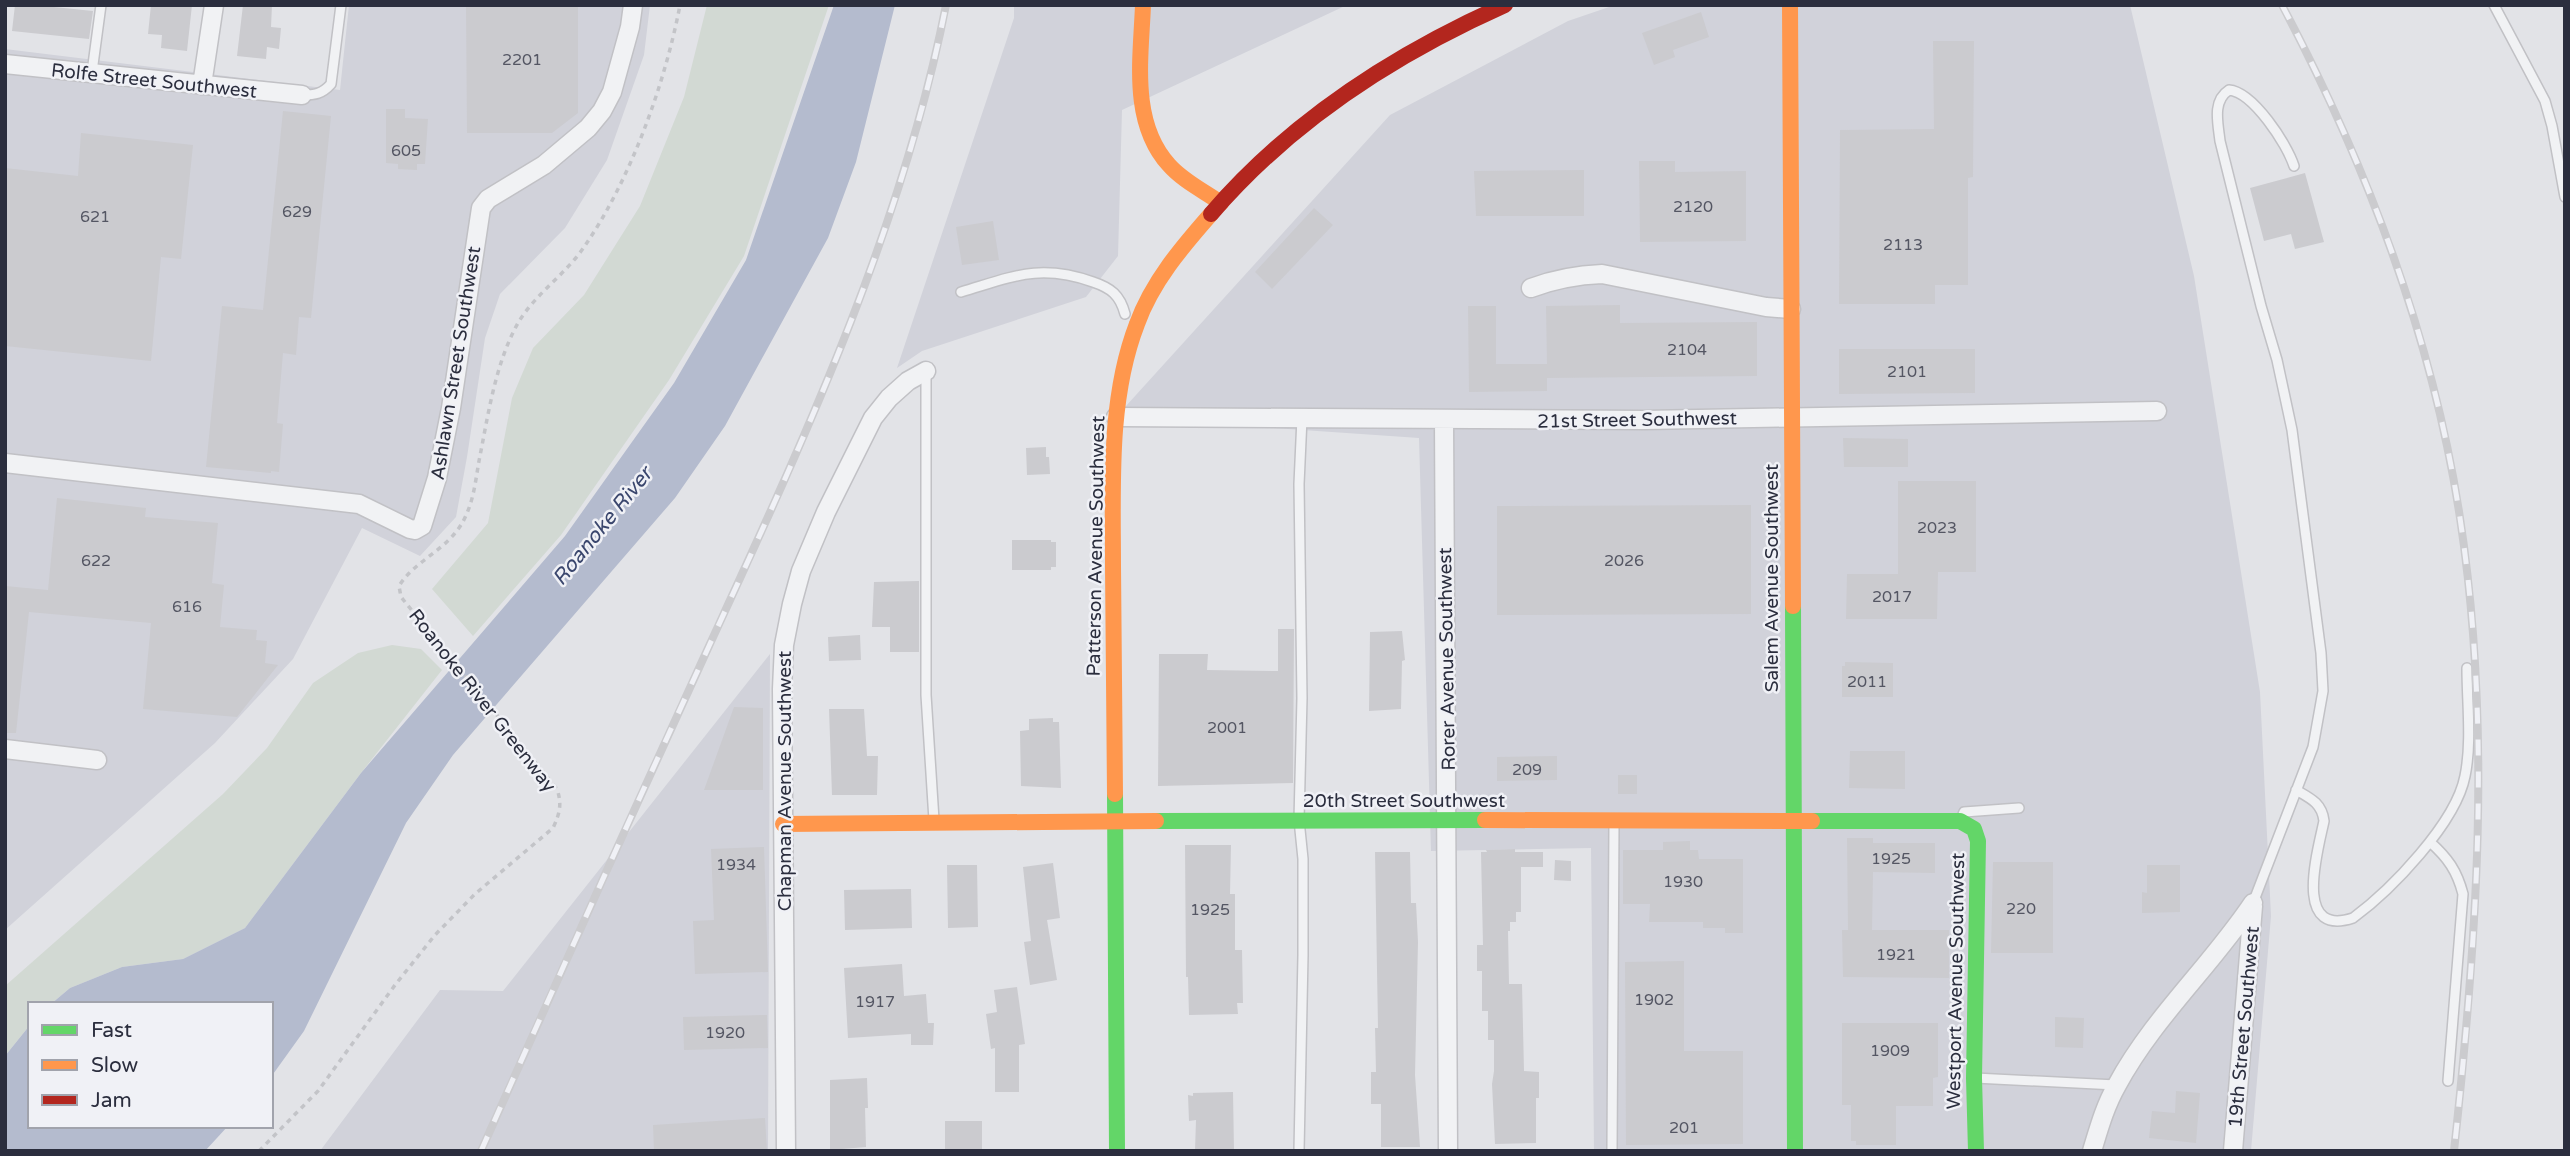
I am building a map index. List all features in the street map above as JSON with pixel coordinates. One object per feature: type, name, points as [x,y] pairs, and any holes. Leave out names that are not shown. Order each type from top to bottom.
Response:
[{"type":"street","points":[[202,85],[214,5]]},
{"type":"street","name":"Ashlawn Street Southwest","points":[[5,463],[359,504],[410,529],[415,530],[422,526],[437,478],[452,408],[481,208],[488,199],[544,165],[588,128],[602,111],[612,92],[630,27],[633,5]]},
{"type":"street","points":[[1143,5],[1142,93],[1148,131],[1168,164],[1221,203]]},
{"type":"street","name":"Patterson Avenue Southwest","points":[[1117,1151],[1113,492],[1116,418],[1132,317],[1190,239],[1221,203],[1277,150],[1361,83],[1406,54],[1505,5]]},
{"type":"street","name":"Salem Avenue Southwest","points":[[1790,5],[1795,1151]]},
{"type":"street","name":"Rolfe Street Southwest","points":[[5,64],[302,95]]},
{"type":"street","points":[[1531,288],[1555,279],[1602,274],[1766,307],[1791,309]]},
{"type":"street","name":"Chapman Avenue Southwest","points":[[786,1151],[782,689],[784,645],[801,571],[826,512],[873,418],[889,398],[908,381],[926,371]]},
{"type":"street","name":"21st Street Southwest","points":[[1116,418],[1644,420],[2157,411]]},
{"type":"street","name":"Rorer Avenue Southwest","points":[[1444,419],[1448,1151]]},
{"type":"street","points":[[5,749],[97,760]]},
{"type":"street","name":"20th Street Southwest","points":[[783,824],[1299,820],[1960,821]]},
{"type":"street","name":"Westport Avenue Southwest","points":[[1960,821],[1974,829],[1978,841],[1974,1078],[1976,1151]]},
{"type":"street","points":[[2092,1151],[2116,1085],[2136,1054],[2253,903]]},
{"type":"street","name":"19th Street Southwest","points":[[2233,1151],[2253,903]]},
{"type":"lane","points":[[92,72],[100,5]]},
{"type":"lane","points":[[302,95],[315,95],[331,84],[341,5]]},
{"type":"lane","points":[[2494,5],[2545,101],[2561,155],[2565,197]]},
{"type":"lane","points":[[2253,903],[2312,747],[2319,723],[2323,691],[2321,653],[2292,430],[2277,360],[2220,141],[2218,102],[2222,95],[2229,90],[2243,94],[2280,136],[2294,166]]},
{"type":"lane","points":[[961,292],[1019,275],[1046,271],[1073,275],[1114,291],[1132,317]]},
{"type":"lane","points":[[926,371],[926,695],[934,823]]},
{"type":"lane","points":[[1299,1151],[1303,859],[1299,820],[1302,698],[1299,484],[1303,418]]},
{"type":"lane","points":[[2296,790],[2317,802],[2323,811],[2324,821],[2311,887],[2314,900],[2321,914],[2343,922],[2359,914],[2430,842],[2447,819],[2465,777],[2468,753],[2467,668]]},
{"type":"lane","name":"20th Street Southwest","points":[[1960,821],[1964,812],[2020,808]]},
{"type":"lane","points":[[1612,1151],[1614,821]]},
{"type":"lane","points":[[2430,842],[2447,857],[2458,876],[2463,894],[2448,1081]]},
{"type":"lane","points":[[1974,1078],[2116,1085]]},
{"type":"path","name":"Roanoke River Greenway","points":[[259,1151],[318,1091],[435,935],[475,894],[553,828],[560,814],[561,801],[548,777],[398,590],[401,582],[450,540],[467,515],[504,355],[519,322],[571,265],[603,219],[654,100],[680,5]]},
{"type":"shaded area","points":[[349,5],[650,5],[644,55],[607,160],[565,228],[500,294],[485,338],[456,517],[420,556],[362,528],[293,659],[215,743],[5,930],[5,49],[340,90]]},
{"type":"shaded area","points":[[707,5],[829,5],[744,256],[669,380],[561,535],[473,636],[432,589],[488,523],[512,398],[533,348],[584,295],[640,206],[684,97]]},
{"type":"shaded area","points":[[1014,5],[1347,5],[1122,110],[1118,256],[1086,297],[922,351],[897,368],[1014,18]]},
{"type":"shaded area","points":[[1615,5],[2130,5],[2194,276],[2260,692],[2271,916],[2251,1151],[1594,1151],[1591,848],[1431,851],[1419,438],[1116,417],[1390,115],[1568,21]]},
{"type":"shaded area","points":[[392,645],[421,649],[442,670],[245,928],[183,959],[122,967],[70,988],[53,1002],[28,1002],[28,1027],[5,1056],[5,986],[223,794],[267,748],[313,683],[358,653]]},
{"type":"shaded area","points":[[770,654],[768,1151],[320,1151],[440,990],[503,991]]},
{"type":"water","name":"Roanoke River","points":[[834,5],[895,5],[856,162],[828,238],[725,426],[675,498],[453,755],[406,823],[304,1031],[273,1074],[273,1002],[53,1002],[70,988],[122,967],[183,959],[245,928],[361,773],[565,536],[674,383],[746,260]]},
{"type":"water","points":[[28,1027],[28,1128],[226,1128],[205,1151],[5,1151],[5,1056]]},
{"type":"building","points":[[15,5],[54,5],[93,11],[89,39],[12,31]]},
{"type":"building","points":[[151,5],[192,5],[187,51],[161,48],[162,35],[148,34]]},
{"type":"building","points":[[243,5],[272,5],[271,27],[281,28],[279,49],[267,47],[266,59],[237,56]]},
{"type":"building","points":[[466,5],[578,5],[578,113],[552,133],[467,133]]},
{"type":"building","points":[[1701,12],[1709,37],[1673,50],[1675,57],[1654,65],[1642,33]]},
{"type":"building","points":[[1933,41],[1974,41],[1973,177],[1968,178],[1968,285],[1935,285],[1935,304],[1839,304],[1840,130],[1934,129]]},
{"type":"building","points":[[386,109],[405,109],[405,118],[428,119],[425,164],[417,164],[417,170],[398,169],[398,164],[386,163]]},
{"type":"building","points":[[283,111],[331,116],[311,318],[299,317],[296,355],[283,353],[277,423],[283,424],[279,472],[206,467],[222,306],[263,310]]},
{"type":"building","points":[[81,133],[193,145],[181,259],[161,257],[151,361],[5,346],[5,168],[78,176]]},
{"type":"building","points":[[1639,161],[1675,161],[1675,172],[1746,171],[1746,241],[1640,242]]},
{"type":"building","points":[[1584,170],[1584,216],[1476,216],[1474,171]]},
{"type":"building","points":[[2305,173],[2324,242],[2295,249],[2291,234],[2264,241],[2250,188]]},
{"type":"building","points":[[1314,208],[1333,225],[1272,289],[1255,272]]},
{"type":"building","points":[[993,221],[999,260],[962,265],[956,227]]},
{"type":"building","points":[[1620,305],[1620,323],[1757,322],[1757,376],[1547,378],[1547,391],[1469,392],[1468,306],[1496,306],[1496,364],[1547,364],[1546,306]]},
{"type":"building","points":[[1839,349],[1975,349],[1975,393],[1839,394]]},
{"type":"building","points":[[1843,438],[1908,439],[1908,467],[1844,467]]},
{"type":"building","points":[[1046,447],[1050,474],[1027,475],[1026,448]]},
{"type":"building","points":[[1898,481],[1976,481],[1976,572],[1938,572],[1937,619],[1846,619],[1847,574],[1898,574]]},
{"type":"building","points":[[57,498],[146,508],[145,517],[218,523],[212,583],[224,585],[220,627],[257,630],[256,640],[267,641],[265,663],[278,665],[237,717],[143,709],[151,623],[29,612],[16,733],[5,733],[5,586],[48,590]]},
{"type":"building","points":[[1751,505],[1751,614],[1497,615],[1497,506]]},
{"type":"building","points":[[1012,540],[1056,542],[1056,567],[1051,567],[1051,570],[1012,570]]},
{"type":"building","points":[[919,581],[919,652],[890,652],[890,627],[872,627],[874,582]]},
{"type":"building","points":[[1278,629],[1294,629],[1293,783],[1158,786],[1159,654],[1208,654],[1207,670],[1278,671]]},
{"type":"building","points":[[1402,631],[1405,660],[1402,661],[1401,709],[1369,711],[1370,632]]},
{"type":"building","points":[[860,635],[861,660],[829,661],[828,637]]},
{"type":"building","points":[[1845,662],[1893,663],[1893,697],[1842,697],[1842,666],[1845,666]]},
{"type":"building","points":[[734,707],[763,708],[763,790],[704,790]]},
{"type":"building","points":[[829,709],[864,709],[867,756],[878,756],[877,795],[832,795]]},
{"type":"building","points":[[1053,718],[1053,722],[1059,722],[1061,788],[1021,786],[1020,731],[1029,730],[1029,719]]},
{"type":"building","points":[[1850,751],[1905,751],[1905,789],[1849,788]]},
{"type":"building","points":[[1557,756],[1557,780],[1497,781],[1497,757]]},
{"type":"building","points":[[1618,775],[1637,775],[1637,794],[1618,794]]},
{"type":"building","points":[[1847,838],[1873,838],[1873,843],[1935,843],[1935,873],[1873,872],[1872,930],[1949,930],[1949,978],[1843,977],[1842,930],[1848,930]]},
{"type":"building","points":[[1690,841],[1690,850],[1698,850],[1699,859],[1743,859],[1743,933],[1725,933],[1725,928],[1703,928],[1703,922],[1649,922],[1650,904],[1623,904],[1623,850],[1663,850],[1663,842]]},
{"type":"building","points":[[1185,845],[1231,845],[1230,894],[1235,894],[1235,950],[1242,950],[1243,1003],[1237,1003],[1238,1014],[1189,1015],[1186,977]]},
{"type":"building","points":[[764,847],[768,972],[695,974],[693,921],[714,920],[711,849]]},
{"type":"building","points":[[1515,849],[1515,852],[1543,852],[1543,867],[1521,867],[1521,912],[1516,912],[1516,922],[1510,922],[1508,931],[1509,984],[1522,984],[1524,1071],[1539,1072],[1536,1143],[1495,1144],[1492,1084],[1494,1040],[1488,1040],[1488,1011],[1482,1011],[1482,971],[1477,971],[1477,945],[1483,945],[1481,852]]},
{"type":"building","points":[[1375,852],[1410,852],[1411,903],[1416,903],[1418,942],[1415,1075],[1420,1147],[1381,1147],[1381,1104],[1371,1104],[1371,1072],[1376,1072],[1375,1028],[1378,1028]]},
{"type":"building","points":[[1555,860],[1571,861],[1571,881],[1554,880]]},
{"type":"building","points":[[1993,862],[2053,862],[2053,953],[1991,953]]},
{"type":"building","points":[[1053,863],[1060,918],[1047,920],[1057,980],[1030,985],[1024,942],[1031,941],[1023,867]]},
{"type":"building","points":[[947,865],[977,865],[978,927],[948,928]]},
{"type":"building","points":[[2147,865],[2180,865],[2180,912],[2142,913],[2142,892],[2147,893]]},
{"type":"building","points":[[911,889],[912,928],[845,930],[844,890]]},
{"type":"building","points":[[1684,961],[1684,1051],[1743,1051],[1743,1144],[1626,1145],[1625,962]]},
{"type":"building","points":[[902,964],[904,996],[926,994],[928,1023],[934,1023],[933,1045],[911,1045],[911,1034],[848,1038],[844,968]]},
{"type":"building","points":[[1017,987],[1025,1044],[1019,1045],[1019,1092],[995,1092],[995,1048],[991,1049],[986,1014],[997,1012],[994,990]]},
{"type":"building","points":[[767,1015],[768,1048],[684,1050],[683,1017]]},
{"type":"building","points":[[2055,1017],[2084,1018],[2083,1048],[2055,1047]]},
{"type":"building","points":[[1842,1023],[1938,1023],[1938,1077],[1933,1078],[1933,1106],[1896,1106],[1896,1145],[1856,1145],[1856,1141],[1851,1141],[1851,1105],[1842,1105]]},
{"type":"building","points":[[867,1078],[866,1147],[830,1150],[830,1080]]},
{"type":"building","points":[[2176,1091],[2200,1093],[2196,1143],[2149,1138],[2152,1111],[2175,1113]]},
{"type":"building","points":[[1233,1092],[1234,1151],[1195,1151],[1196,1120],[1189,1121],[1188,1095]]},
{"type":"building","points":[[765,1118],[767,1151],[654,1151],[653,1125]]},
{"type":"building","points":[[945,1121],[982,1121],[982,1151],[945,1151]]},
{"type":"railway","points":[[481,1151],[780,490],[847,332],[904,171],[927,89],[946,5]]},
{"type":"railway","points":[[2282,5],[2342,128],[2393,254],[2433,385],[2460,518],[2476,676],[2478,834],[2469,993],[2454,1151]]},
{"type":"traffic: fast","points":[[1793,606],[1795,1151]]},
{"type":"traffic: fast","points":[[1115,794],[1117,1151]]},
{"type":"traffic: fast","points":[[1156,821],[1485,820]]},
{"type":"traffic: fast","points":[[1812,821],[1960,821],[1974,829],[1978,841],[1974,1078],[1976,1151]]},
{"type":"traffic: slow","points":[[1143,5],[1140,68],[1143,109],[1148,129],[1169,165],[1187,181],[1221,203]]},
{"type":"traffic: slow","points":[[1790,5],[1793,606]]},
{"type":"traffic: slow","points":[[1115,794],[1113,474],[1121,382],[1137,324],[1159,279],[1211,214]]},
{"type":"traffic: slow","points":[[1485,820],[1812,821]]},
{"type":"traffic: slow","points":[[783,824],[1156,821]]},
{"type":"traffic: jam","points":[[1211,214],[1275,149],[1346,93],[1424,45],[1505,5]]}]
